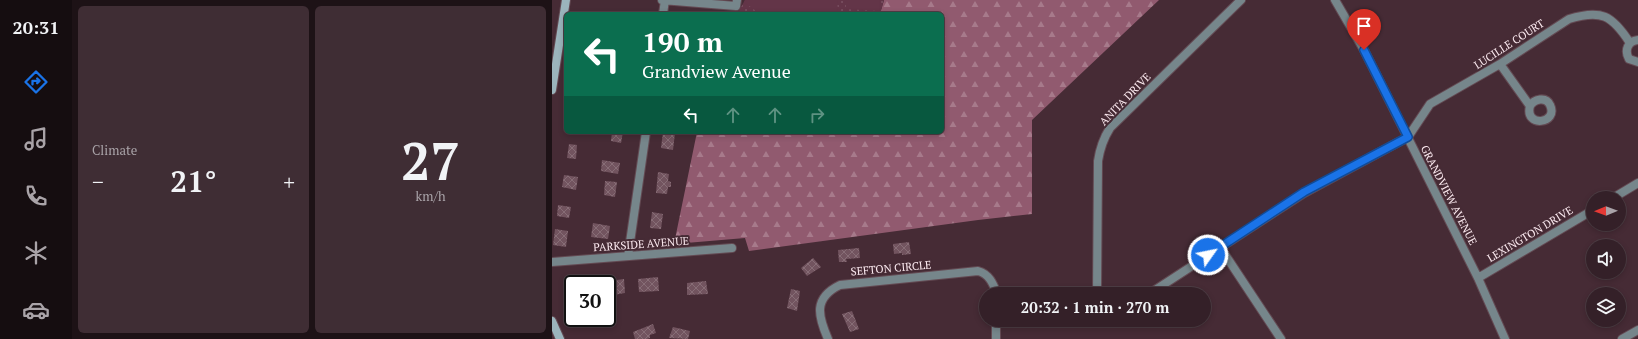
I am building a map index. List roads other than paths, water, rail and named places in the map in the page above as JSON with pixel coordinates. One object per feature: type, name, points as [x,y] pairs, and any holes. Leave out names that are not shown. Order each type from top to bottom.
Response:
[{"type":"main road","points":[[564,12],[566,0]]},
{"type":"main road","points":[[552,90],[564,13]]},
{"type":"main road","points":[[552,321],[560,339]]},
{"type":"street","points":[[662,0],[736,6],[737,0]]},
{"type":"street","points":[[663,12],[665,0]]},
{"type":"street","name":"ANITA DRIVE","points":[[1097,287],[1098,161],[1100,148],[1105,136],[1110,128],[1241,0]]},
{"type":"street","name":"GRANDVIEW AVENUE","points":[[1335,0],[1364,50],[1408,137],[1478,278],[1505,339]]},
{"type":"street","name":"LUCILLE COURT","points":[[1408,137],[1430,104],[1500,64],[1569,18],[1580,15],[1602,15],[1619,25],[1634,41],[1627,48],[1627,56],[1632,61],[1638,62]]},
{"type":"street","points":[[1500,64],[1530,106]]},
{"type":"street","points":[[628,256],[646,134]]},
{"type":"street","points":[[1160,287],[1304,192],[1408,137]]},
{"type":"street","points":[[1625,191],[1638,183]]},
{"type":"street","name":"LEXINGTON DRIVE","points":[[1478,278],[1586,214]]},
{"type":"street","points":[[1220,247],[1281,339]]},
{"type":"street","name":"PARKSIDE AVENUE","points":[[552,262],[732,248]]},
{"type":"street","name":"SEFTON CIRCLE","points":[[828,339],[821,322],[819,312],[821,303],[825,295],[840,285],[978,271],[985,273],[994,287]]},
{"type":"street","points":[[996,327],[996,339]]},
{"type":"street","points":[[1622,339],[1638,330]]}]
